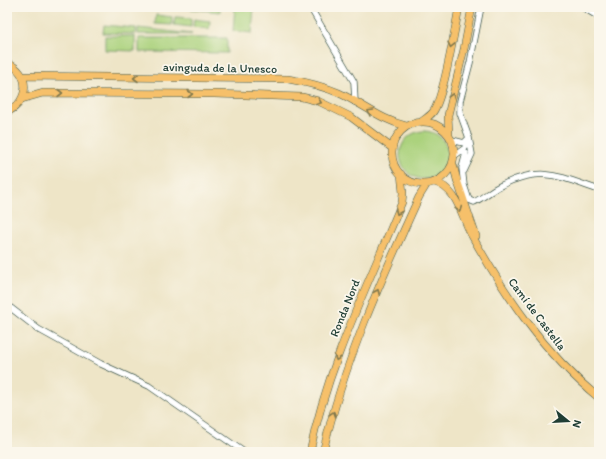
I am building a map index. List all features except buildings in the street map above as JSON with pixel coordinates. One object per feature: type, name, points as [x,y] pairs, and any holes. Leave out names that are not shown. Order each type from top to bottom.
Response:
[{"type":"main road","points":[[421,122],[432,113],[436,104],[449,59],[459,7]]},
{"type":"main road","points":[[451,137],[436,124],[421,122],[406,126],[399,132],[392,148],[395,166],[401,174],[412,182],[431,183],[442,178],[454,160],[451,137],[448,115],[464,49],[472,7]]},
{"type":"main road","points":[[7,63],[14,66],[23,76],[25,87],[22,99],[16,107],[8,112]]},
{"type":"main road","name":"avinguda de la Unesco","points":[[23,76],[288,79],[320,86],[339,93],[379,117],[406,126]]},
{"type":"main road","points":[[22,99],[41,93],[284,95],[302,97],[318,101],[351,117],[392,148]]},
{"type":"main road","name":"Camí de Castella","points":[[454,160],[457,180],[482,253]]},
{"type":"main road","name":"Ronda Nord","points":[[310,452],[320,411],[342,344],[402,202],[403,192],[401,174]]},
{"type":"main road","name":"Camí de Castella","points":[[431,183],[451,191],[464,220],[482,253],[498,280],[534,332],[562,364],[599,398]]},
{"type":"main road","name":"Ronda Nord","points":[[324,452],[338,395],[360,332],[419,197],[431,183]]},
{"type":"street","points":[[310,7],[354,82],[355,102]]},
{"type":"street","points":[[463,174],[472,154],[469,138],[460,114],[460,101],[470,63],[481,7]]},
{"type":"street","points":[[582,7],[599,18]]},
{"type":"street","points":[[451,137],[464,144],[469,138]]},
{"type":"street","points":[[454,160],[468,144],[469,138]]},
{"type":"street","points":[[461,151],[466,153],[462,165],[464,185],[469,200],[474,202],[498,187],[524,176],[536,173],[549,174],[599,190]]},
{"type":"street","points":[[7,304],[38,329],[101,364],[149,386],[244,452]]},
{"type":"green space","points":[[173,7],[220,7],[220,12]]},
{"type":"green space","points":[[235,7],[254,7],[252,33],[233,31]]},
{"type":"green space","points":[[156,15],[172,17],[172,25],[155,24]]},
{"type":"green space","points":[[175,17],[191,18],[191,27],[174,25]]},
{"type":"green space","points":[[194,19],[210,21],[209,29],[193,27]]},
{"type":"green space","points":[[104,25],[136,28],[136,34],[103,33]]},
{"type":"green space","points":[[138,28],[192,34],[138,34]]},
{"type":"green space","points":[[105,36],[135,36],[135,51],[105,50]]},
{"type":"green space","points":[[139,38],[227,38],[227,53],[139,52]]},
{"type":"green space","points":[[419,131],[429,131],[441,138],[448,150],[448,160],[441,172],[429,179],[419,179],[411,175],[404,168],[400,160],[400,150],[404,142],[411,135]]}]
